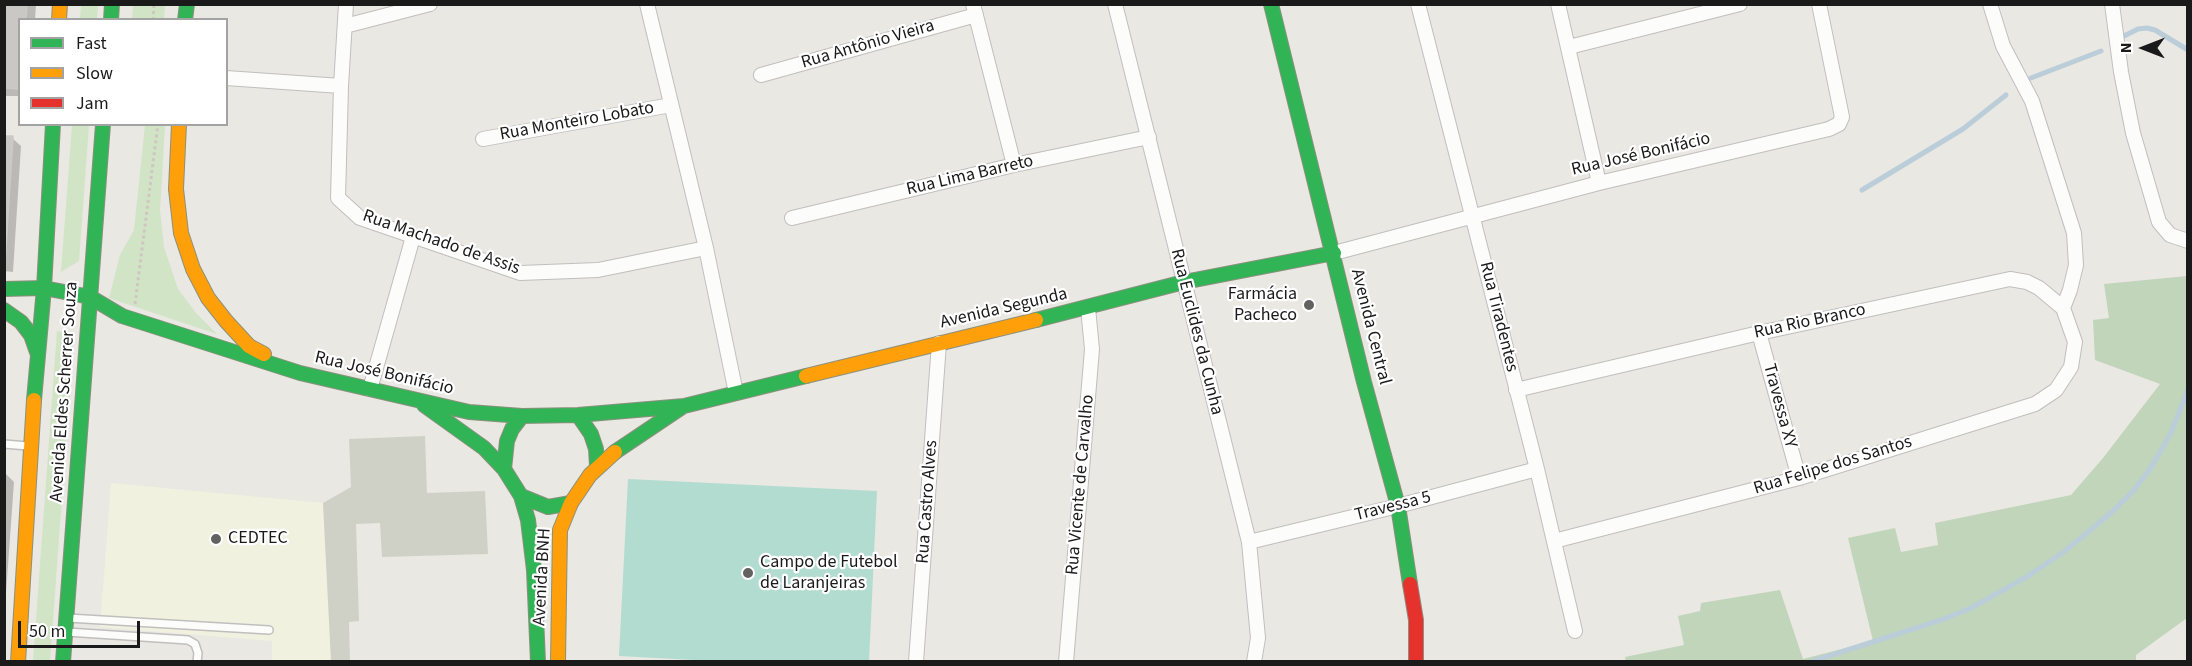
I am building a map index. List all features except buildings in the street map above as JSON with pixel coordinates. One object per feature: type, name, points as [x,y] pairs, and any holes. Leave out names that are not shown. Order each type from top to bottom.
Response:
[{"type":"street","name":"Rua Machado de Assis","points":[[346,4],[338,198],[360,218],[520,273],[598,270],[706,248]]},
{"type":"street","points":[[345,26],[430,4]]},
{"type":"street","points":[[647,4],[706,248],[736,393]]},
{"type":"street","name":"Rua Euclides da Cunha","points":[[1115,4],[1249,542],[1258,638],[1254,662]]},
{"type":"street","name":"Avenida Central","points":[[1271,4],[1364,382],[1398,506],[1416,620],[1416,662]]},
{"type":"street","name":"Rua Tiradentes","points":[[1418,4],[1537,469],[1575,631]]},
{"type":"street","points":[[1558,4],[1599,183]]},
{"type":"street","points":[[1569,47],[1740,4]]},
{"type":"street","name":"Rua José Bonifácio","points":[[1334,254],[1472,215],[1829,129],[1839,124],[1842,117],[1819,4]]},
{"type":"street","points":[[1990,4],[2003,46],[2032,101],[2074,233],[2076,265],[2063,308]]},
{"type":"street","points":[[2112,4],[2121,72],[2133,133],[2159,222],[2170,235],[2187,241]]},
{"type":"street","points":[[975,10],[1014,165]]},
{"type":"street","name":"Rua Antônio Vieira","points":[[761,75],[975,10]]},
{"type":"street","points":[[228,78],[341,86]]},
{"type":"street","name":"Rua Monteiro Lobato","points":[[483,139],[671,105]]},
{"type":"street","name":"Avenida Eldes Scherrer Souza","points":[[19,657],[30,446],[44,288],[53,126]]},
{"type":"street","name":"Avenida Eldes Scherrer Souza","points":[[63,662],[104,126]]},
{"type":"street","points":[[179,126],[176,189],[181,232],[193,269],[208,298],[249,346],[300,374]]},
{"type":"street","name":"Rua Lima Barreto","points":[[792,219],[1014,165],[1149,137]]},
{"type":"street","points":[[370,389],[414,237]]},
{"type":"street","name":"Avenida Segunda","points":[[684,406],[1088,308],[1184,282],[1334,254]]},
{"type":"street","name":"Rua Rio Branco","points":[[1516,390],[1759,333],[2010,279],[2027,282],[2039,288],[2063,308]]},
{"type":"street","name":"Rua José Bonifácio","points":[[4,290],[44,288],[90,297],[122,316],[300,374],[469,412],[522,416],[578,415],[684,406]]},
{"type":"street","name":"Rua Vicente de Carvalho","points":[[1066,662],[1092,349],[1088,308]]},
{"type":"street","name":"Rua Felipe dos Santos","points":[[1554,541],[1799,478],[2035,404],[2055,390],[2071,367],[2075,342],[2063,308]]},
{"type":"street","points":[[4,310],[21,322],[31,335],[38,356]]},
{"type":"street","name":"Travessa XY","points":[[1759,333],[1799,478]]},
{"type":"street","name":"Rua Castro Alves","points":[[916,662],[939,343]]},
{"type":"street","name":"Avenida BNH","points":[[417,401],[484,448],[504,469],[521,496],[528,520],[534,570],[538,662]]},
{"type":"street","name":"Avenida BNH","points":[[558,662],[560,530],[571,503],[597,466],[684,406]]},
{"type":"street","points":[[578,415],[591,434],[596,449],[597,466]]},
{"type":"street","points":[[504,469],[507,441],[512,429],[522,416]]},
{"type":"street","name":"Travessa 5","points":[[1249,542],[1537,469]]},
{"type":"street","points":[[521,496],[548,507],[571,503]]},
{"type":"street","points":[[4,652],[19,657]]},
{"type":"lane","points":[[4,444],[30,446]]},
{"type":"lane","points":[[66,625],[268,630]]},
{"type":"lane","points":[[66,625],[188,640],[195,644],[198,653],[197,662]]},
{"type":"path","points":[[133,320],[158,126]]},
{"type":"shaded area","points":[[2187,276],[2187,618],[2136,655],[2136,661],[1626,661],[1625,657],[1684,645],[1678,616],[1700,611],[1701,603],[1780,590],[1803,659],[1873,641],[1848,538],[1895,528],[1901,552],[1938,545],[1935,523],[2071,495],[2103,458],[2160,384],[2095,360],[2093,320],[2109,318],[2104,284]]},
{"type":"shaded area","points":[[425,436],[427,493],[485,491],[488,554],[382,557],[380,523],[356,524],[359,621],[349,622],[350,661],[331,661],[323,503],[351,487],[349,439]]},
{"type":"shaded area","name":"Campo de Futebol de Laranjeiras","points":[[628,479],[877,491],[869,661],[731,662],[619,656]]},
{"type":"shaded area","name":"CEDTEC","points":[[111,483],[323,503],[331,661],[272,661],[272,641],[100,627]]},
{"type":"green space","points":[[81,5],[98,5],[97,18],[80,18]]},
{"type":"green space","points":[[133,5],[165,5],[164,18],[132,18]]},
{"type":"green space","points":[[72,126],[89,126],[79,261],[61,272]]},
{"type":"green space","points":[[145,126],[165,126],[160,210],[164,247],[178,289],[196,313],[217,334],[109,298],[120,255],[134,230]]},
{"type":"green space","points":[[57,331],[74,334],[50,661],[33,661]]},
{"type":"waterway","points":[[2124,36],[2138,29],[2147,28],[2155,30],[2188,50]]},
{"type":"waterway","points":[[2031,78],[2101,51]]},
{"type":"waterway","points":[[1862,190],[1963,129],[2006,95]]},
{"type":"waterway","points":[[1810,662],[1941,620],[1971,608],[2028,576],[2065,551],[2112,512],[2133,491],[2150,469],[2171,433],[2188,389]]},
{"type":"traffic: fast","points":[[111,18],[112,4]]},
{"type":"traffic: fast","points":[[185,18],[187,4]]},
{"type":"traffic: fast","points":[[1271,4],[1364,382],[1398,506],[1410,584]]},
{"type":"traffic: fast","points":[[34,400],[44,288],[53,126]]},
{"type":"traffic: fast","points":[[63,662],[103,126]]},
{"type":"traffic: fast","points":[[1036,320],[1184,282],[1334,253]]},
{"type":"traffic: fast","points":[[4,289],[44,288],[90,297],[122,316],[300,373],[469,412],[522,416],[578,415],[684,406],[806,376]]},
{"type":"traffic: fast","points":[[4,310],[21,322],[31,335],[37,352]]},
{"type":"traffic: fast","points":[[424,405],[484,448],[504,469],[521,496],[528,520],[534,570],[538,662]]},
{"type":"traffic: fast","points":[[615,452],[682,407]]},
{"type":"traffic: fast","points":[[578,415],[591,434],[596,449],[597,466]]},
{"type":"traffic: fast","points":[[504,469],[507,441],[512,429],[522,416]]},
{"type":"traffic: fast","points":[[521,496],[548,507],[571,503]]},
{"type":"traffic: slow","points":[[59,18],[60,4]]},
{"type":"traffic: slow","points":[[179,126],[176,189],[181,233],[193,269],[208,298],[226,321],[249,346],[264,354]]},
{"type":"traffic: slow","points":[[806,376],[1036,320]]},
{"type":"traffic: slow","points":[[18,662],[34,400]]},
{"type":"traffic: slow","points":[[558,662],[560,530],[571,503],[590,475],[615,452]]},
{"type":"traffic: jam","points":[[1410,584],[1416,620],[1416,662]]},
{"type":"place","name":"Farmácia Pacheco","points":[[1309,305]]},
{"type":"place","name":"CEDTEC","points":[[216,539]]},
{"type":"place","name":"Campo de Futebol de Laranjeiras","points":[[748,573]]}]
